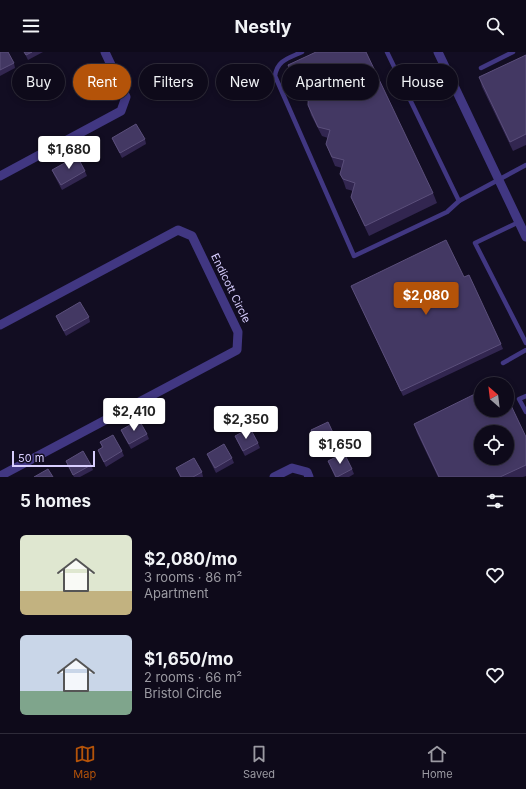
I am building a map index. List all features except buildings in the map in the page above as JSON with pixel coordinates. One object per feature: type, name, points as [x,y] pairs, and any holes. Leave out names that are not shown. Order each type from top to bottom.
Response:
[{"type":"street","points":[[0,176],[121,111],[126,97],[105,52]]},
{"type":"street","points":[[438,52],[526,237]]},
{"type":"street","name":"Endicott Circle","points":[[0,325],[178,230],[192,236],[238,332],[237,350],[0,476]]},
{"type":"street","points":[[274,477],[292,468],[307,472],[309,477]]},
{"type":"lane","points":[[302,52],[281,62],[276,69],[275,76],[354,256],[446,212],[458,201],[526,164]]},
{"type":"lane","points":[[387,52],[458,201]]},
{"type":"lane","points":[[482,68],[513,52]]},
{"type":"lane","points":[[518,222],[475,243],[526,343]]},
{"type":"lane","points":[[503,363],[526,350]]},
{"type":"lane","points":[[526,396],[519,399],[526,412]]}]
